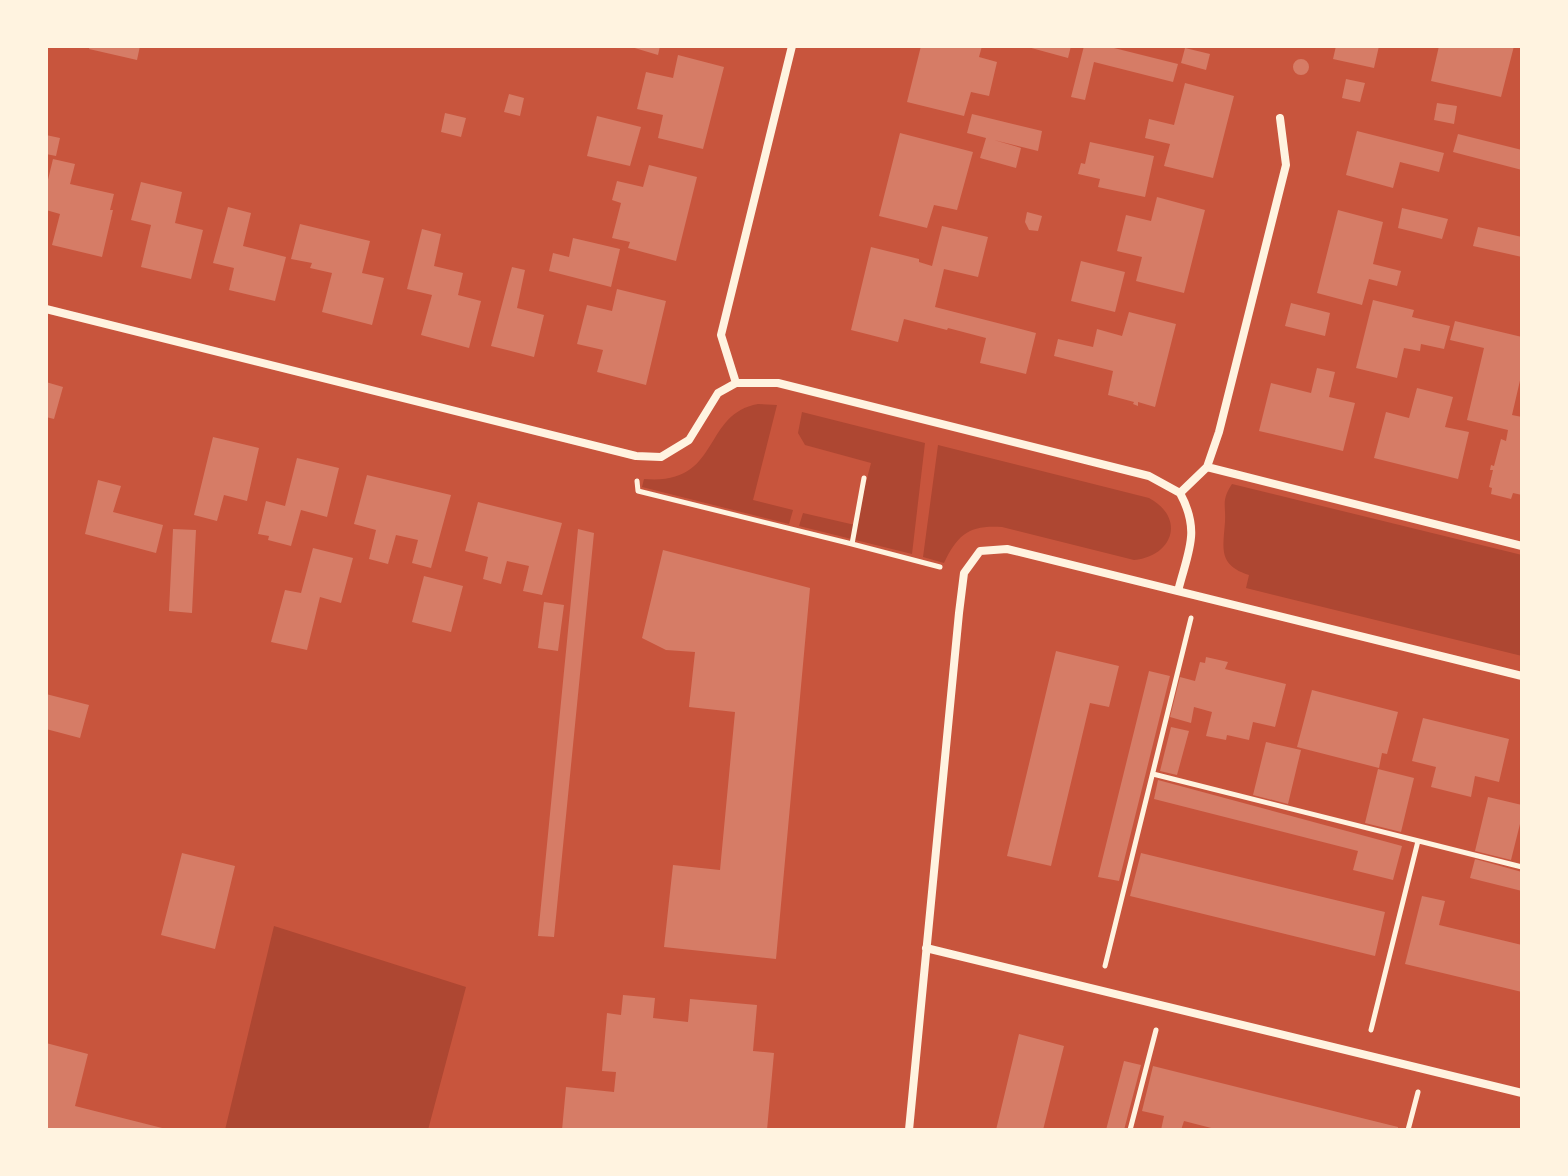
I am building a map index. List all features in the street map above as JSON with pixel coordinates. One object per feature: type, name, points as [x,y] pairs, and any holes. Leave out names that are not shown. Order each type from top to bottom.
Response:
[{"type":"street","points":[[736,383],[721,335],[792,46]]},
{"type":"street","points":[[1180,493],[1207,467],[1219,432],[1286,165],[1280,118]]},
{"type":"street","points":[[46,309],[636,456],[661,457],[689,440],[718,393],[736,383],[778,383],[1149,476],[1180,493],[1190,512],[1193,532],[1178,591]]},
{"type":"street","points":[[1207,467],[1522,546]]},
{"type":"street","points":[[909,1130],[964,573],[980,551],[1007,549],[1522,676]]},
{"type":"street","points":[[926,948],[1522,1093]]},
{"type":"path","points":[[636,456],[638,491],[964,573]]},
{"type":"path","points":[[852,544],[864,478]]},
{"type":"path","points":[[1099,990],[1197,595]]},
{"type":"path","points":[[1153,774],[1522,867]]},
{"type":"path","points":[[1365,1055],[1418,841]]},
{"type":"path","points":[[1130,1130],[1163,1006]]},
{"type":"path","points":[[1408,1130],[1424,1069]]},
{"type":"shaded area","points":[[758,404],[777,405],[753,500],[793,510],[789,524],[642,487],[644,479],[669,478],[687,472],[699,461],[727,421],[740,410]]},
{"type":"shaded area","points":[[802,412],[925,443],[912,554],[799,526],[803,513],[855,525],[871,463],[805,445],[798,433]]},
{"type":"shaded area","points":[[938,445],[1149,498],[1161,506],[1168,516],[1170,535],[1158,551],[1134,560],[1002,527],[991,527],[966,533],[954,545],[944,563],[923,557]]},
{"type":"shaded area","points":[[1232,484],[1522,555],[1522,656],[1246,588],[1249,575],[1227,561],[1224,548],[1225,499]]},
{"type":"shaded area","points":[[274,926],[466,987],[428,1130],[225,1130]]},
{"type":"building","points":[[90,46],[140,46],[137,60],[89,49]]},
{"type":"building","points":[[628,46],[660,46],[658,55]]},
{"type":"building","points":[[921,46],[982,46],[979,57],[997,62],[989,96],[971,92],[964,116],[907,102]]},
{"type":"building","points":[[1024,46],[1071,46],[1068,58]]},
{"type":"building","points":[[1084,46],[1106,46],[1178,64],[1173,82],[1094,62],[1085,100],[1071,97]]},
{"type":"building","points":[[1336,46],[1379,46],[1374,68],[1333,59]]},
{"type":"building","points":[[1439,46],[1514,46],[1501,97],[1431,81]]},
{"type":"building","points":[[1185,48],[1210,54],[1206,70],[1181,63]]},
{"type":"building","points":[[678,55],[724,67],[703,149],[658,138],[663,115],[637,109],[646,72],[673,78]]},
{"type":"building","points":[[1298,59],[1304,59],[1309,67],[1307,73],[1298,75],[1293,70],[1293,64]]},
{"type":"building","points":[[1346,79],[1365,83],[1360,102],[1342,98]]},
{"type":"building","points":[[1185,83],[1234,96],[1213,178],[1164,166],[1170,144],[1145,138],[1149,119],[1174,125]]},
{"type":"building","points":[[509,94],[524,98],[520,116],[504,112]]},
{"type":"building","points":[[1437,103],[1457,106],[1454,124],[1434,120]]},
{"type":"building","points":[[445,113],[466,118],[461,137],[441,132]]},
{"type":"building","points":[[972,114],[1042,131],[1038,151],[994,140],[1021,148],[1016,168],[980,158],[986,138],[967,133]]},
{"type":"building","points":[[597,116],[641,127],[630,166],[587,156]]},
{"type":"building","points":[[1357,131],[1444,153],[1439,172],[1400,162],[1393,188],[1346,175]]},
{"type":"building","points":[[900,133],[973,152],[957,210],[934,205],[927,228],[879,216]]},
{"type":"building","points":[[1458,134],[1522,150],[1522,170],[1453,152]]},
{"type":"building","points":[[46,135],[60,138],[56,156],[46,154]]},
{"type":"building","points":[[1090,142],[1154,156],[1145,197],[1098,187],[1100,179],[1078,174],[1081,163],[1085,164]]},
{"type":"building","points":[[53,159],[75,164],[70,184],[114,194],[102,257],[52,245],[60,214],[46,210],[46,188]]},
{"type":"building","points":[[649,165],[697,177],[676,261],[628,248],[630,242],[612,238],[621,203],[612,200],[617,181],[643,187]]},
{"type":"building","points":[[141,182],[182,192],[175,223],[203,230],[191,279],[141,267],[151,225],[131,220]]},
{"type":"building","points":[[1157,197],[1205,210],[1184,293],[1136,281],[1142,257],[1117,251],[1126,215],[1151,221]]},
{"type":"building","points":[[228,207],[251,213],[243,246],[286,257],[275,301],[229,290],[234,268],[213,263]]},
{"type":"building","points":[[1402,208],[1448,219],[1442,239],[1398,228]]},
{"type":"building","points":[[1338,210],[1383,222],[1373,264],[1401,271],[1397,286],[1369,279],[1362,305],[1317,293]]},
{"type":"building","points":[[1027,212],[1042,216],[1038,231],[1029,230],[1025,222]]},
{"type":"building","points":[[300,224],[370,241],[362,273],[384,278],[372,325],[322,312],[332,273],[310,268],[312,263],[291,259]]},
{"type":"building","points":[[942,226],[988,237],[978,277],[944,269],[935,307],[1036,333],[1026,374],[980,363],[986,338],[948,328],[904,319],[898,342],[851,330],[871,247],[919,259],[919,262],[932,266]]},
{"type":"building","points":[[1478,227],[1522,237],[1522,257],[1473,246]]},
{"type":"building","points":[[422,229],[441,234],[434,266],[463,273],[458,295],[481,301],[469,348],[421,335],[432,295],[407,289]]},
{"type":"building","points":[[573,238],[620,249],[611,287],[549,271],[553,253],[569,257]]},
{"type":"building","points":[[1081,261],[1125,272],[1115,312],[1071,301]]},
{"type":"building","points":[[512,267],[525,270],[517,308],[544,315],[534,357],[491,346]]},
{"type":"building","points":[[617,289],[666,301],[646,385],[597,372],[603,350],[577,344],[587,305],[612,311]]},
{"type":"building","points":[[1373,300],[1414,310],[1412,317],[1450,326],[1444,349],[1421,344],[1420,351],[1404,348],[1397,378],[1356,368]]},
{"type":"building","points":[[1291,303],[1330,313],[1325,336],[1285,326]]},
{"type":"building","points":[[1129,312],[1176,324],[1155,407],[1138,402],[1138,406],[1108,395],[1113,371],[1054,356],[1058,339],[1093,347],[1097,329],[1122,336]]},
{"type":"building","points":[[1455,321],[1522,337],[1522,372],[1512,415],[1522,417],[1522,495],[1513,493],[1511,499],[1491,494],[1492,488],[1489,487],[1493,470],[1490,470],[1491,465],[1494,466],[1501,439],[1506,441],[1508,430],[1467,420],[1484,348],[1450,340]]},
{"type":"building","points":[[1317,368],[1335,372],[1329,397],[1355,403],[1343,451],[1259,431],[1271,383],[1311,393]]},
{"type":"building","points":[[46,382],[63,387],[54,419],[46,417]]},
{"type":"building","points":[[1417,388],[1453,397],[1445,427],[1469,432],[1458,479],[1374,458],[1386,412],[1409,418]]},
{"type":"building","points":[[213,437],[259,448],[247,501],[224,495],[217,521],[194,515]]},
{"type":"building","points":[[297,458],[339,468],[327,517],[301,510],[291,546],[258,534],[266,501],[285,506]]},
{"type":"building","points":[[367,475],[451,495],[431,568],[412,563],[418,540],[396,535],[388,564],[369,559],[376,530],[354,524]]},
{"type":"building","points":[[98,480],[121,486],[113,512],[163,525],[156,553],[85,534]]},
{"type":"building","points":[[478,502],[562,523],[542,595],[523,591],[529,566],[507,561],[501,584],[483,579],[488,557],[465,551]]},
{"type":"building","points":[[173,529],[196,530],[192,613],[169,611]]},
{"type":"building","points":[[578,529],[594,533],[554,937],[538,936]]},
{"type":"building","points":[[313,548],[353,558],[341,603],[320,597],[307,650],[271,642],[285,590],[301,593]]},
{"type":"building","points":[[663,550],[810,588],[776,959],[664,947],[673,865],[720,870],[735,712],[689,707],[695,652],[666,650],[642,638]]},
{"type":"building","points":[[424,576],[463,586],[451,632],[412,622]]},
{"type":"building","points":[[544,602],[564,605],[558,651],[538,648]]},
{"type":"building","points":[[1056,651],[1119,666],[1109,707],[1090,703],[1051,866],[1007,856]]},
{"type":"building","points":[[1206,657],[1228,662],[1225,669],[1286,684],[1275,727],[1253,722],[1249,740],[1227,735],[1226,740],[1206,736],[1212,712],[1194,707],[1191,723],[1170,717],[1180,677],[1195,681],[1200,662],[1205,663]]},
{"type":"building","points":[[1149,671],[1170,676],[1119,881],[1098,877]]},
{"type":"building","points":[[1312,690],[1398,712],[1387,754],[1382,753],[1379,768],[1297,747]]},
{"type":"building","points":[[46,694],[89,705],[80,738],[46,729]]},
{"type":"building","points":[[1423,718],[1509,739],[1499,782],[1475,776],[1471,797],[1431,787],[1436,767],[1412,761]]},
{"type":"building","points":[[1171,727],[1189,731],[1177,775],[1160,771]]},
{"type":"building","points":[[1266,742],[1301,750],[1288,804],[1253,795]]},
{"type":"building","points":[[1378,769],[1414,778],[1401,832],[1365,823]]},
{"type":"building","points":[[1158,780],[1402,846],[1393,880],[1353,870],[1358,851],[1154,799]]},
{"type":"building","points":[[1488,797],[1522,805],[1511,860],[1475,851]]},
{"type":"building","points":[[182,853],[235,866],[215,949],[161,935]]},
{"type":"building","points":[[1141,853],[1385,912],[1375,956],[1130,896]]},
{"type":"building","points":[[1475,859],[1522,872],[1522,891],[1470,878]]},
{"type":"building","points":[[1422,896],[1445,901],[1439,925],[1522,945],[1522,992],[1405,964]]},
{"type":"building","points":[[623,995],[655,998],[653,1018],[688,1022],[690,999],[757,1005],[753,1051],[774,1053],[767,1130],[562,1130],[566,1087],[614,1092],[616,1072],[602,1071],[607,1013],[621,1015]]},
{"type":"building","points":[[1019,1034],[1064,1046],[1043,1130],[996,1130]]},
{"type":"building","points":[[46,1043],[88,1054],[75,1106],[170,1130],[46,1130]]},
{"type":"building","points":[[1124,1061],[1141,1065],[1124,1130],[1106,1130]]},
{"type":"building","points":[[1153,1066],[1398,1127],[1398,1130],[1219,1130],[1184,1121],[1181,1130],[1161,1130],[1164,1116],[1142,1111]]}]
